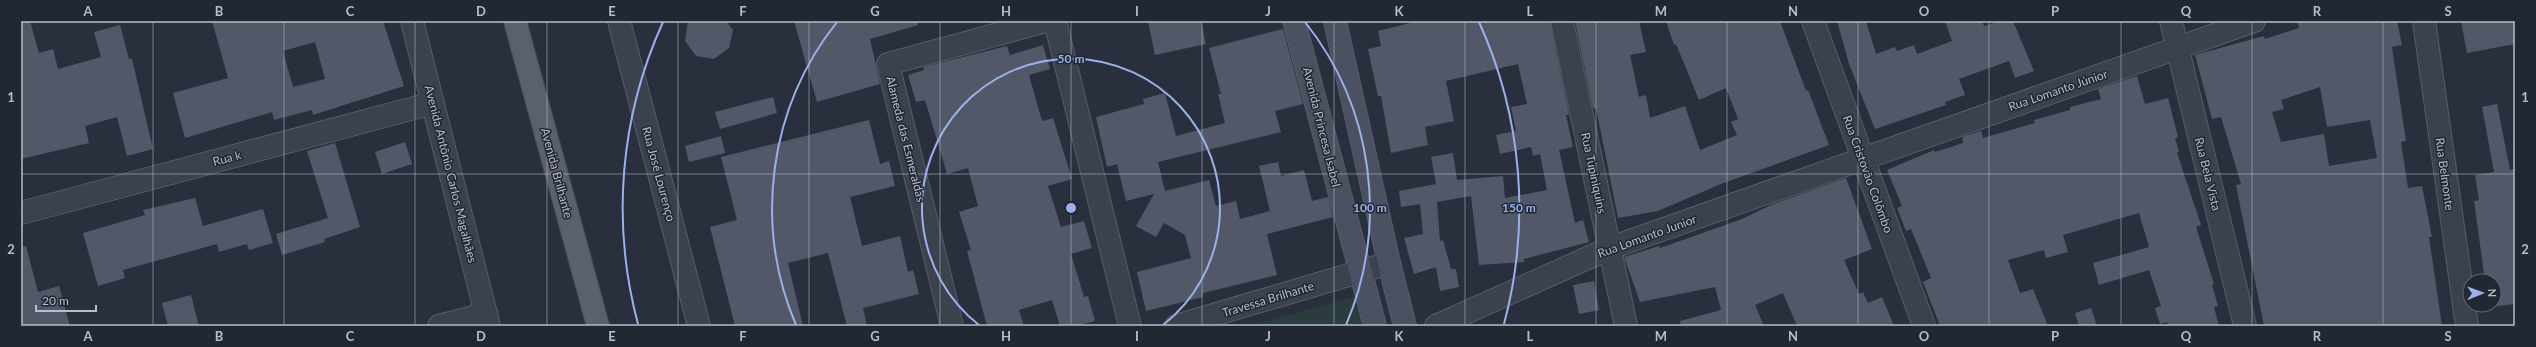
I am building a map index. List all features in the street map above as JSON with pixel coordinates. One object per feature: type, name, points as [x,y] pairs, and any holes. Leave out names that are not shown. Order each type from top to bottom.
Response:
[{"type":"main road","name":"Avenida Brilhante","points":[[515,21],[598,326]]},
{"type":"main road","name":"Avenida Princesa Isabel","points":[[1294,21],[1359,272],[1375,326]]},
{"type":"main road","points":[[1335,21],[1363,150],[1405,326]]},
{"type":"main road","points":[[1330,160],[1363,150]]},
{"type":"street","name":"Avenida Antônio Carlos Magalhães","points":[[412,21],[487,320]]},
{"type":"street","name":"Rua José Lourenço","points":[[619,21],[700,326]]},
{"type":"street","name":"Alameda das Esmeraldas","points":[[952,326],[888,64],[1046,21]]},
{"type":"street","points":[[1055,21],[1130,326]]},
{"type":"street","name":"Rua Tupiniquins","points":[[1562,21],[1626,326]]},
{"type":"street","name":"Rua Cristovão Colômbo","points":[[1812,21],[1924,326]]},
{"type":"street","name":"Rua Bela Vista","points":[[2171,21],[2245,326]]},
{"type":"street","name":"Rua Lomanto Júnior","points":[[1863,160],[2254,21]]},
{"type":"street","name":"Rua Belmonte","points":[[2424,21],[2467,326]]},
{"type":"street","name":"Rua k","points":[[21,213],[433,103]]},
{"type":"street","name":"Rua Lomanto Junior","points":[[1436,326],[1610,248],[1863,160]]},
{"type":"street","name":"Travessa Brilhante","points":[[1176,326],[1389,263]]},
{"type":"street","points":[[439,326],[487,320]]},
{"type":"shaded area","points":[[1357,296],[1364,326],[1249,326]]},
{"type":"building","points":[[21,21],[30,21],[39,53],[53,49],[58,69],[101,57],[94,32],[120,25],[129,59],[132,59],[153,149],[127,156],[117,117],[85,126],[89,143],[21,159]]},
{"type":"building","points":[[212,21],[383,21],[404,86],[313,115],[312,110],[274,120],[272,112],[185,138],[173,93],[228,78]],"holes":[[[315,42],[325,79],[293,87],[283,51]]]},
{"type":"building","points":[[688,21],[726,21],[733,30],[729,48],[714,59],[696,56],[685,41]]},
{"type":"building","points":[[794,21],[918,21],[918,25],[870,39],[880,84],[817,102]]},
{"type":"building","points":[[1148,21],[1201,21],[1206,44],[1155,55]]},
{"type":"building","points":[[1418,21],[1550,21],[1569,115],[1566,115],[1573,147],[1559,150],[1575,223],[1583,220],[1589,242],[1524,259],[1524,262],[1479,265],[1471,196],[1437,202],[1440,241],[1443,240],[1451,269],[1456,269],[1459,287],[1440,291],[1436,267],[1414,274],[1404,238],[1423,234],[1420,204],[1401,207],[1399,191],[1436,184],[1431,157],[1453,153],[1457,180],[1503,176],[1505,198],[1547,190],[1540,154],[1533,156],[1531,147],[1500,154],[1496,135],[1516,131],[1511,107],[1527,104],[1518,64],[1446,81],[1454,121],[1425,127],[1428,145],[1391,153],[1381,96],[1378,96],[1368,49],[1381,46],[1378,31]]},
{"type":"building","points":[[1575,21],[1639,21],[1646,52],[1630,55],[1639,97],[1646,95],[1650,118],[1685,106],[1700,150],[1737,135],[1731,122],[1738,119],[1726,88],[1699,100],[1676,44],[1674,45],[1666,21],[1780,21],[1806,91],[1808,90],[1829,145],[1721,184],[1658,211],[1618,218],[1596,108],[1593,109]]},
{"type":"building","points":[[1837,21],[1866,21],[1876,54],[1895,47],[1897,51],[1914,45],[1917,54],[1952,41],[1945,21],[1982,21],[1984,26],[2000,21],[2013,21],[2034,71],[2015,78],[2009,61],[1959,79],[1965,95],[1945,102],[1946,105],[1875,129],[1849,64]]},
{"type":"building","points":[[2297,21],[2397,21],[2402,45],[2392,47],[2406,141],[2401,142],[2408,188],[2422,186],[2432,237],[2429,237],[2442,326],[2264,326],[2236,185],[2241,184],[2221,117],[2212,119],[2195,55],[2264,36],[2265,39],[2299,28]],"holes":[[[2320,87],[2327,127],[2370,120],[2377,158],[2329,166],[2324,134],[2281,142],[2272,112],[2284,109],[2281,100]]]},
{"type":"building","points":[[2461,21],[2515,21],[2515,44],[2467,53]]},
{"type":"building","points":[[1283,29],[1303,104],[1275,111],[1281,132],[1158,162],[1165,191],[1209,180],[1216,206],[1236,201],[1240,219],[1270,211],[1259,166],[1278,162],[1281,176],[1304,170],[1312,201],[1328,197],[1333,217],[1267,234],[1277,275],[1203,293],[1203,297],[1146,311],[1137,272],[1191,258],[1185,235],[1164,223],[1156,237],[1136,226],[1154,194],[1126,201],[1117,164],[1107,167],[1096,117],[1144,104],[1143,99],[1165,93],[1176,136],[1225,123],[1218,94],[1221,94],[1209,48]]},
{"type":"building","points":[[1043,45],[1050,69],[1029,75],[1042,121],[1053,118],[1072,179],[1048,186],[1061,227],[1084,221],[1092,248],[1071,254],[1084,297],[1088,296],[1095,321],[1076,326],[1060,326],[1052,300],[1019,310],[1024,326],[987,326],[967,251],[971,250],[959,212],[978,206],[968,168],[947,174],[925,100],[916,102],[908,75],[924,70],[923,67],[1007,46],[1010,55]]},
{"type":"building","points":[[2137,76],[2145,104],[2168,98],[2178,137],[2175,138],[2179,152],[2177,153],[2201,225],[2196,227],[2214,284],[2212,285],[2218,306],[2214,307],[2219,326],[2168,326],[2167,322],[2160,324],[2155,308],[2161,306],[2149,270],[2099,285],[2093,263],[2149,247],[2139,213],[2063,235],[2068,252],[2046,258],[2044,250],[2008,260],[2020,293],[2033,289],[2048,326],[1940,326],[1923,282],[1931,278],[1911,229],[1906,231],[1897,208],[1902,206],[1887,170],[1934,150],[1935,152],[1963,143],[1962,137],[1981,131],[1983,138],[2035,123],[2034,120],[2070,110],[2070,107],[2101,99],[2098,89]]},
{"type":"building","points":[[773,97],[777,113],[720,129],[715,112]]},
{"type":"building","points":[[2497,104],[2510,170],[2515,169],[2515,304],[2502,306],[2502,273],[2484,273],[2474,201],[2479,200],[2475,175],[2494,172],[2482,107]]},
{"type":"building","points":[[869,120],[880,164],[889,161],[895,186],[850,197],[862,246],[900,236],[908,272],[913,270],[919,294],[863,308],[867,326],[847,326],[828,253],[788,263],[803,326],[735,326],[710,227],[737,220],[721,157]]},
{"type":"building","points":[[721,136],[725,153],[689,162],[685,146]]},
{"type":"building","points":[[405,142],[412,164],[382,174],[375,152]]},
{"type":"building","points":[[335,143],[360,227],[324,239],[325,242],[282,255],[276,234],[328,218],[307,151]]},
{"type":"building","points":[[1846,178],[1872,249],[1844,260],[1859,294],[1863,292],[1868,303],[1882,297],[1894,326],[1797,326],[1783,293],[1755,305],[1764,326],[1681,326],[1680,321],[1721,310],[1715,287],[1640,302],[1624,257],[1659,246],[1660,248],[1742,219],[1773,204]]},
{"type":"building","points":[[195,198],[203,226],[263,209],[273,243],[249,250],[247,244],[219,252],[217,244],[123,270],[125,278],[98,286],[83,233],[145,215],[143,210]]},
{"type":"building","points":[[26,246],[38,292],[59,286],[70,326],[21,326],[21,247]]},
{"type":"building","points":[[1594,281],[1599,310],[1579,314],[1573,285]]},
{"type":"building","points":[[191,295],[199,326],[168,326],[162,303]]},
{"type":"building","points":[[2091,308],[2097,326],[2079,326],[2075,313]]}]
